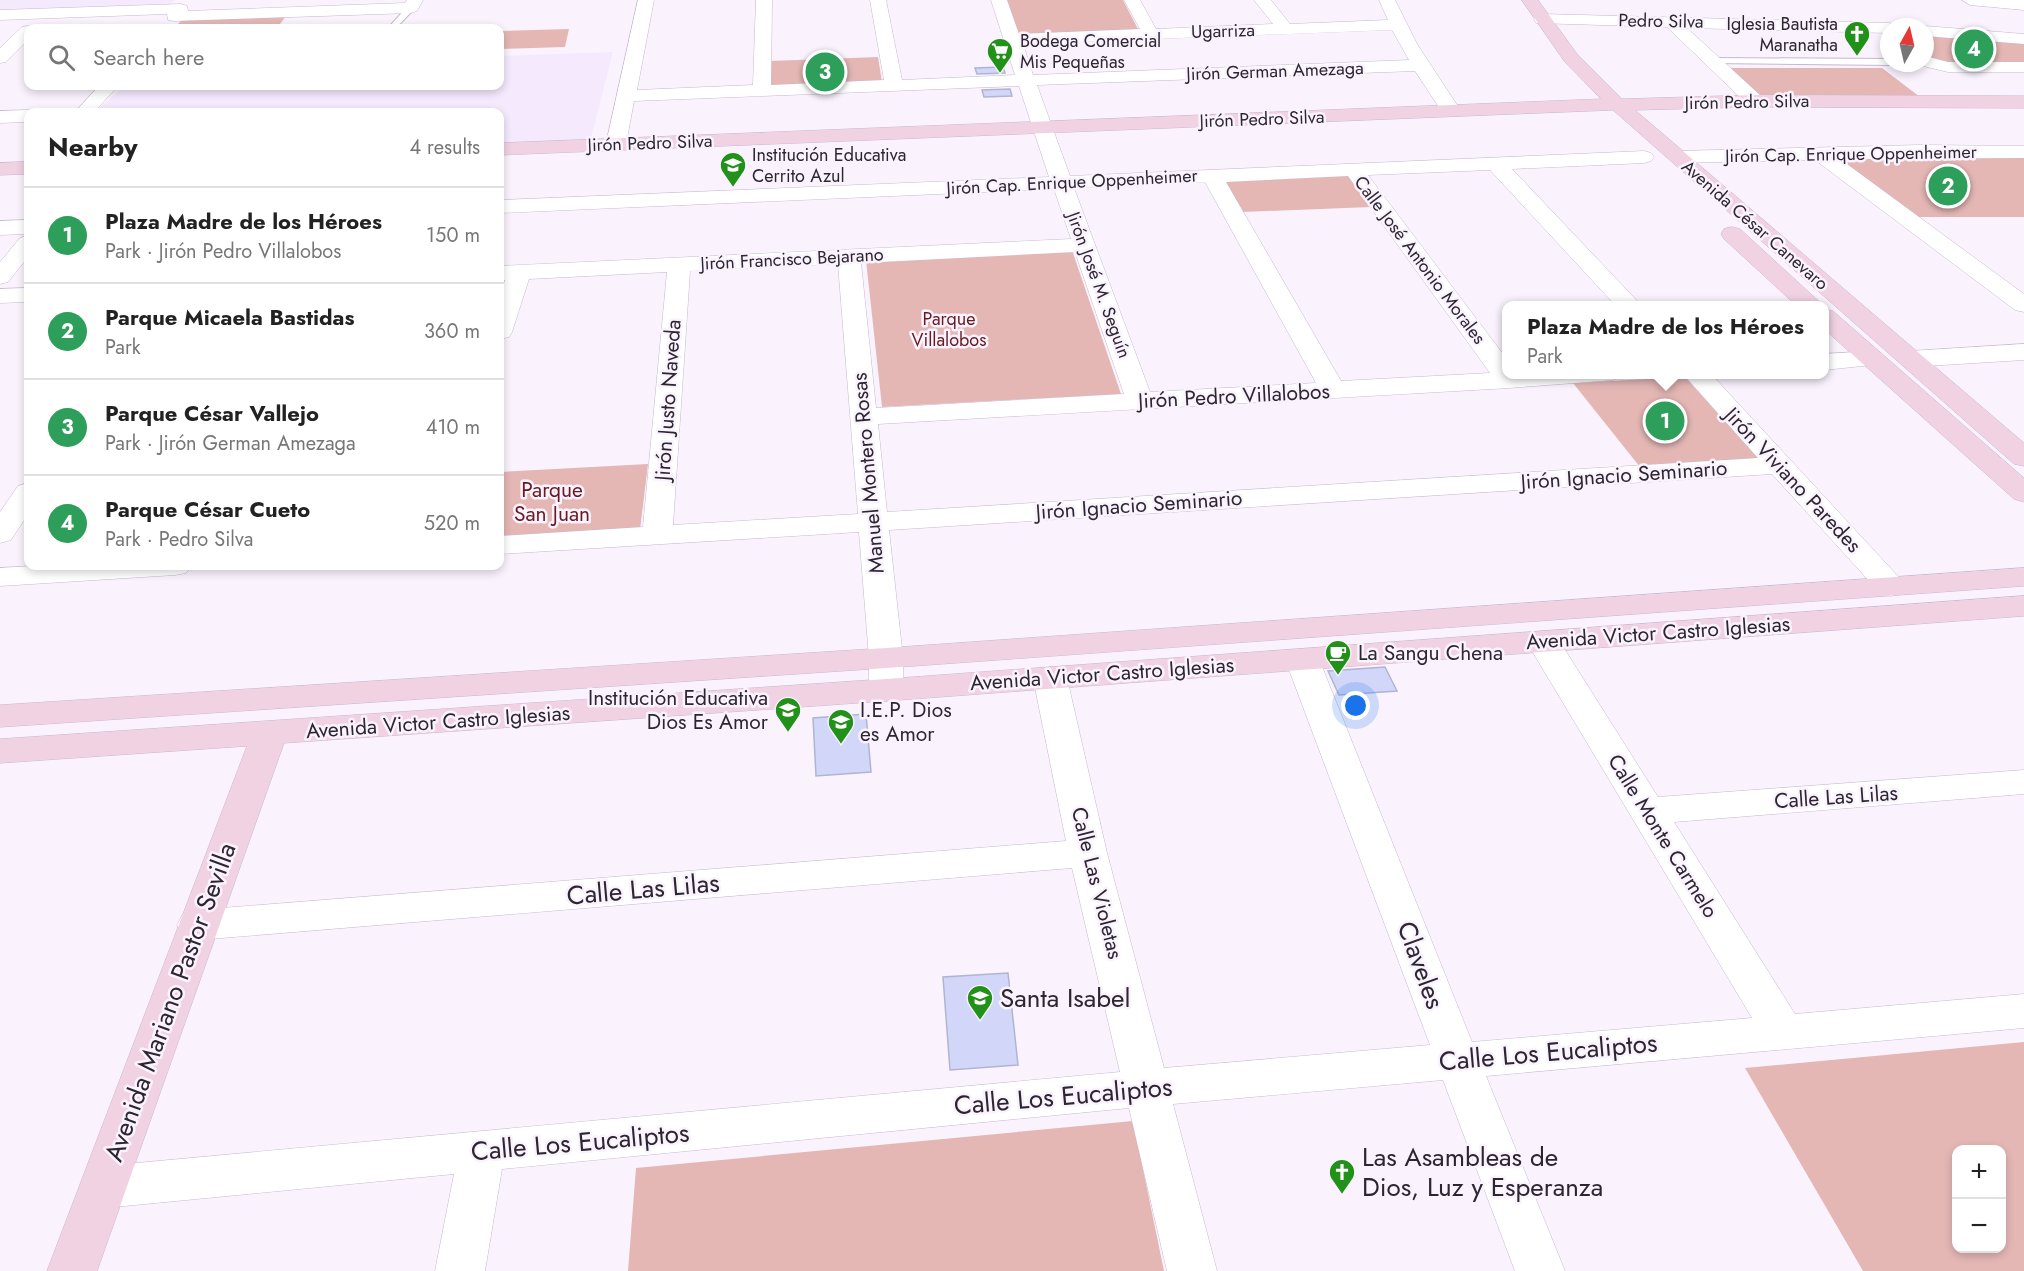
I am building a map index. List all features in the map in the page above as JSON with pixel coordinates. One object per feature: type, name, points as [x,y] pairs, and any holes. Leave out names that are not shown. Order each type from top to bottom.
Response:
[{"type":"street","points":[[616,144],[646,0]]},
{"type":"street","points":[[762,90],[764,0]]},
{"type":"street","points":[[878,0],[894,85]]},
{"type":"street","name":"Jirón José M. Seguín","points":[[999,0],[1140,401]]},
{"type":"street","points":[[1132,0],[1151,34]]},
{"type":"street","points":[[1262,0],[1285,29]]},
{"type":"street","points":[[1387,0],[1397,25],[1419,65],[1451,111]]},
{"type":"street","points":[[1971,0],[2024,5]]},
{"type":"street","points":[[0,15],[177,14],[413,4]]},
{"type":"street","points":[[1775,8],[1790,24]]},
{"type":"street","points":[[36,24],[48,13]]},
{"type":"street","name":"Pedro Silva","points":[[1527,20],[1790,24],[1880,30]]},
{"type":"street","name":"Avenida César Canevaro","points":[[1527,20],[1568,82],[1644,156],[1670,165]]},
{"type":"street","name":"Avenida César Canevaro","points":[[1527,20],[1571,58],[1617,105],[1670,165],[1910,359],[2024,458]]},
{"type":"street","points":[[1670,21],[1755,101]]},
{"type":"street","name":"Ugarriza","points":[[1013,39],[1397,25]]},
{"type":"street","points":[[1934,32],[2024,39]]},
{"type":"street","points":[[0,58],[24,36]]},
{"type":"street","points":[[1934,64],[1948,67],[2024,67]]},
{"type":"street","name":"Jirón German Amezaga","points":[[626,96],[1419,65]]},
{"type":"street","points":[[88,108],[105,90]]},
{"type":"street","name":"Jirón Pedro Silva","points":[[504,149],[1592,105],[1755,101],[2024,102]]},
{"type":"street","points":[[0,117],[24,116]]},
{"type":"street","name":"Jirón Cap. Enrique Oppenheimer","points":[[1670,165],[1818,153],[2024,152]]},
{"type":"street","points":[[1818,153],[2024,305]]},
{"type":"street","name":"Jirón Cap. Enrique Oppenheimer","points":[[504,207],[1644,156]]},
{"type":"street","points":[[1495,163],[1625,301]]},
{"type":"street","points":[[0,169],[24,168]]},
{"type":"street","name":"Calle José Antonio Morales","points":[[1353,169],[1502,371]]},
{"type":"street","points":[[1212,176],[1333,390]]},
{"type":"street","name":"Avenida César Canevaro","points":[[1715,219],[1806,301]]},
{"type":"street","points":[[0,228],[24,227]]},
{"type":"street","name":"Jirón Francisco Bejarano","points":[[509,272],[1085,245]]},
{"type":"street","points":[[0,277],[24,248]]},
{"type":"street","name":"Manuel Montero Rosas","points":[[849,256],[886,674]]},
{"type":"street","name":"Jirón Justo Naveda","points":[[657,536],[679,264]]},
{"type":"street","points":[[504,305],[509,272]]},
{"type":"street","points":[[0,297],[24,295]]},
{"type":"street","name":"Avenida César Canevaro","points":[[1829,320],[2024,494]]},
{"type":"street","points":[[1910,359],[2024,352]]},
{"type":"street","points":[[1829,362],[1873,359]]},
{"type":"street","name":"Jirón Pedro Villalobos","points":[[863,417],[1528,379]]},
{"type":"street","name":"Jirón Viviano Paredes","points":[[1700,379],[1891,586]]},
{"type":"street","name":"Jirón Ignacio Seminario","points":[[504,545],[1779,465]]},
{"type":"street","points":[[0,534],[24,498]]},
{"type":"street","points":[[0,577],[112,570]]},
{"type":"street","name":"Avenida Victor Castro Iglesias","points":[[0,751],[269,734],[886,674],[1891,586],[2024,577]]},
{"type":"street","name":"Avenida Victor Castro Iglesias","points":[[0,716],[886,674],[1050,678],[2024,606]]},
{"type":"street","name":"Calle Monte Carmelo","points":[[1543,641],[1783,1031]]},
{"type":"street","name":"Claveles","points":[[1302,659],[1378,849],[1457,1061],[1540,1271]]},
{"type":"street","name":"Calle Las Violetas","points":[[1050,678],[1088,853],[1192,1271]]},
{"type":"street","name":"Avenida Mariano Pastor Sevilla","points":[[72,1271],[197,925],[269,734]]},
{"type":"street","name":"Calle Las Lilas","points":[[1648,811],[2024,782]]},
{"type":"street","name":"Calle Las Lilas","points":[[197,925],[1088,853]]},
{"type":"street","name":"Calle Los Eucaliptos","points":[[104,1187],[1147,1088],[2024,1011]]},
{"type":"street","points":[[459,1271],[482,1151]]},
{"type":"lane","points":[[396,24],[413,4]]},
{"type":"lane","points":[[1712,61],[1880,62]]},
{"type":"shaded area","points":[[0,0],[175,0],[170,4],[0,10]]},
{"type":"shaded area","points":[[613,52],[590,142],[504,145],[504,108],[100,108],[120,90],[504,90],[504,56]]},
{"type":"green space","points":[[1005,0],[1123,0],[1139,31],[1017,35]]},
{"type":"green space","points":[[286,16],[280,24],[178,24],[182,20]]},
{"type":"green space","points":[[569,29],[565,47],[504,49],[504,31]]},
{"type":"green space","points":[[1934,33],[2024,42],[2024,65],[1935,63]]},
{"type":"green space","points":[[878,57],[882,82],[770,86],[770,61]]},
{"type":"green space","points":[[1727,68],[1880,68],[1880,72],[1887,72],[1920,97],[1758,97]]},
{"type":"green space","points":[[1831,155],[2024,155],[2024,217],[1912,217]]},
{"type":"green space","points":[[1347,173],[1371,207],[1242,212],[1222,178]]},
{"type":"green space","name":"Parque Villalobos","points":[[1072,250],[1121,394],[882,407],[866,260]]},
{"type":"green space","points":[[1687,379],[1762,460],[1640,467],[1573,383]]},
{"type":"green space","name":"Parque San Juan","points":[[648,464],[640,530],[504,538],[504,472]]},
{"type":"green space","points":[[2024,1042],[2024,1271],[1863,1271],[1745,1068]]},
{"type":"green space","points":[[1133,1121],[1164,1271],[628,1271],[636,1168]]},
{"type":"building","points":[[1003,67],[1005,73],[977,74],[975,68]]},
{"type":"building","points":[[1010,89],[1012,96],[984,97],[982,90]]},
{"type":"building","points":[[1385,667],[1397,691],[1339,695],[1328,671]]},
{"type":"building","name":"I.E.P. Dios es Amor","points":[[866,714],[871,772],[816,776],[813,718]]},
{"type":"building","name":"Santa Isabel","points":[[1008,973],[1018,1065],[950,1070],[943,977]]},
{"type":"place","name":"Parque César Cueto","points":[[1974,49]]},
{"type":"place","name":"Iglesia Bautista Maranatha","points":[[1857,57]]},
{"type":"place","name":"Parque César Vallejo","points":[[825,72]]},
{"type":"place","name":"Bodega Comercial Mis Pequeñas","points":[[1000,74]]},
{"type":"place","name":"Parque Micaela Bastidas","points":[[1948,186]]},
{"type":"place","name":"Institución Educativa Cerrito Azul","points":[[733,188]]},
{"type":"place","name":"Plaza Madre de los Héroes","points":[[1665,421]]},
{"type":"place","name":"La Sangu Chena","points":[[1338,676]]},
{"type":"place","name":"Institución Educativa Dios Es Amor","points":[[788,733]]},
{"type":"place","name":"I.E.P. Dios es Amor","points":[[841,745]]},
{"type":"place","name":"Santa Isabel","points":[[980,1021]]},
{"type":"place","name":"Las Asambleas de Dios, Luz y Esperanza","points":[[1342,1195]]}]
